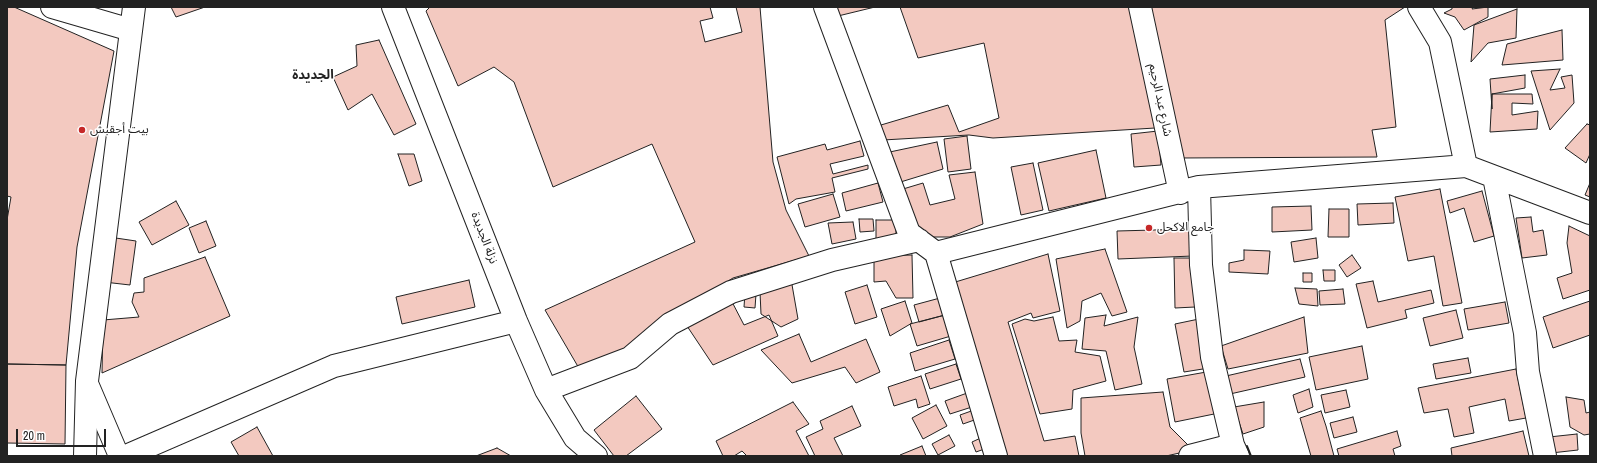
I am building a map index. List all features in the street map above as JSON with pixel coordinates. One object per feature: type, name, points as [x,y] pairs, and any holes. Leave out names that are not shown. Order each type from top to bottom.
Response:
[{"type":"street","points":[[52,7],[131,30]]},
{"type":"street","points":[[85,456],[87,381],[134,7]]},
{"type":"street","name":"نزلة الجديدة","points":[[393,7],[516,321],[546,390],[575,438],[596,456]]},
{"type":"street","points":[[825,7],[909,233],[927,247],[996,456]]},
{"type":"street","name":"شارع عبد الرحيم","points":[[1140,7],[1189,190],[1201,265],[1212,357],[1236,451]]},
{"type":"street","points":[[1419,7],[1440,42],[1466,166]]},
{"type":"street","points":[[546,390],[630,358],[670,324],[731,292],[832,260],[927,247],[1189,190],[1466,166],[1590,213]]},
{"type":"street","points":[[1494,177],[1525,333],[1528,372],[1545,456]]},
{"type":"street","points":[[126,456],[334,366],[516,321]]},
{"type":"street","points":[[87,381],[119,456]]},
{"type":"street","points":[[1190,456],[1236,451]]},
{"type":"building","points":[[7,7],[14,7],[114,51],[77,247],[66,365],[7,364],[7,220],[11,197],[7,196]]},
{"type":"building","points":[[171,7],[205,7],[176,17]]},
{"type":"building","points":[[430,7],[760,7],[773,162],[786,210],[809,256],[733,278],[659,323],[627,349],[580,370],[545,310],[695,242],[652,144],[553,187],[514,82],[494,67],[458,86],[426,11]]},
{"type":"building","points":[[710,7],[736,7],[742,32],[705,42],[700,21],[713,18]]},
{"type":"building","points":[[835,7],[875,7],[838,16]]},
{"type":"building","points":[[900,7],[1132,7],[1155,128],[993,138],[969,135],[883,140],[881,125],[948,105],[959,132],[999,118],[984,43],[918,58]]},
{"type":"building","points":[[1149,7],[1405,7],[1385,20],[1396,127],[1372,130],[1377,157],[1179,158]]},
{"type":"building","points":[[1452,7],[1473,7],[1472,9],[1488,7],[1488,17],[1464,30],[1455,17],[1444,13],[1452,9]]},
{"type":"building","points":[[1517,9],[1516,38],[1488,43],[1471,62],[1474,25]]},
{"type":"building","points":[[1562,30],[1563,60],[1502,65],[1507,44]]},
{"type":"building","points":[[379,40],[416,124],[394,135],[372,94],[348,110],[333,77],[357,66],[356,45]]},
{"type":"building","points":[[1560,69],[1550,90],[1565,88],[1561,77],[1572,75],[1574,103],[1550,130],[1531,71]]},
{"type":"building","points":[[1525,75],[1525,88],[1492,94],[1492,109],[1490,79]]},
{"type":"building","points":[[1492,94],[1532,94],[1533,104],[1512,103],[1512,115],[1538,111],[1537,129],[1490,132]]},
{"type":"building","points":[[1587,124],[1590,125],[1590,154],[1586,163],[1565,148]]},
{"type":"building","points":[[1158,131],[1161,165],[1134,167],[1131,134]]},
{"type":"building","points":[[967,136],[971,169],[948,172],[944,139]]},
{"type":"building","points":[[860,141],[864,156],[830,164],[833,174],[868,165],[868,169],[832,178],[835,192],[796,199],[789,204],[777,157],[825,144],[827,150]]},
{"type":"building","points":[[937,142],[943,169],[894,184],[885,153]]},
{"type":"building","points":[[1096,150],[1106,198],[1049,211],[1038,163]]},
{"type":"building","points":[[398,154],[414,154],[422,181],[409,186]]},
{"type":"building","points":[[1033,163],[1043,210],[1021,215],[1011,167]]},
{"type":"building","points":[[975,172],[983,224],[950,237],[916,237],[903,189],[923,183],[930,205],[955,199],[949,175]]},
{"type":"building","points":[[878,183],[883,202],[846,211],[842,193]]},
{"type":"building","points":[[1590,183],[1590,197],[1585,195]]},
{"type":"building","points":[[1440,189],[1462,303],[1443,306],[1434,256],[1408,261],[1395,197]]},
{"type":"building","points":[[1482,191],[1494,236],[1474,242],[1464,208],[1450,213],[1447,201]]},
{"type":"building","points":[[833,194],[840,217],[805,227],[798,204]]},
{"type":"building","points":[[176,201],[189,225],[152,245],[139,222]]},
{"type":"building","points":[[1393,203],[1394,223],[1358,225],[1357,204]]},
{"type":"building","points":[[1311,206],[1312,230],[1272,232],[1272,207]]},
{"type":"building","points":[[1329,209],[1349,209],[1349,237],[1328,237]]},
{"type":"building","points":[[1531,217],[1533,232],[1543,230],[1547,255],[1522,258],[1516,218]]},
{"type":"building","points":[[859,219],[873,219],[874,231],[860,232]]},
{"type":"building","points":[[876,220],[896,220],[896,241],[876,242]]},
{"type":"building","points":[[206,221],[216,246],[199,253],[189,228]]},
{"type":"building","points":[[853,222],[856,239],[832,244],[828,223]]},
{"type":"building","points":[[1569,226],[1590,236],[1590,290],[1563,299],[1557,278],[1572,273],[1567,243]]},
{"type":"building","points":[[1191,229],[1193,256],[1118,259],[1117,231]]},
{"type":"building","points":[[109,237],[136,241],[130,285],[104,282]]},
{"type":"building","points":[[1316,238],[1318,258],[1294,262],[1291,242]]},
{"type":"building","points":[[1105,249],[1127,312],[1112,316],[1101,293],[1082,301],[1080,321],[1067,328],[1056,259]]},
{"type":"building","points":[[1244,250],[1270,251],[1268,274],[1229,272],[1229,263],[1244,260]]},
{"type":"building","points":[[1048,254],[1060,311],[1033,318],[1031,313],[1008,322],[1044,441],[1075,436],[1079,456],[1003,456],[952,283]]},
{"type":"building","points":[[912,255],[913,298],[896,298],[886,281],[874,282],[874,256]]},
{"type":"building","points":[[1352,255],[1361,268],[1347,277],[1339,265]]},
{"type":"building","points":[[205,257],[230,316],[102,373],[103,320],[139,317],[132,302],[134,293],[144,292],[144,278]]},
{"type":"building","points":[[1174,258],[1192,258],[1195,307],[1175,308]]},
{"type":"building","points":[[1323,270],[1335,270],[1335,281],[1324,281]]},
{"type":"building","points":[[1303,273],[1312,273],[1312,282],[1303,282]]},
{"type":"building","points":[[791,279],[798,319],[781,327],[761,314],[760,292]]},
{"type":"building","points":[[469,280],[475,307],[402,324],[396,297]]},
{"type":"building","points":[[1373,281],[1378,302],[1431,290],[1434,303],[1405,310],[1407,318],[1367,328],[1356,284]]},
{"type":"building","points":[[867,285],[877,317],[855,324],[845,292]]},
{"type":"building","points":[[1295,288],[1317,289],[1318,306],[1299,304]]},
{"type":"building","points":[[1343,289],[1345,304],[1320,305],[1319,291]]},
{"type":"building","points":[[745,293],[756,294],[755,308],[744,307]]},
{"type":"building","points":[[730,298],[744,325],[769,315],[778,336],[713,365],[685,323]]},
{"type":"building","points":[[940,298],[945,315],[919,322],[914,305]]},
{"type":"building","points":[[905,301],[912,323],[890,336],[881,309]]},
{"type":"building","points":[[1590,301],[1590,335],[1553,348],[1543,317]]},
{"type":"building","points":[[1505,302],[1509,323],[1468,330],[1464,309]]},
{"type":"building","points":[[1456,310],[1463,338],[1430,346],[1423,318]]},
{"type":"building","points":[[945,315],[951,336],[917,346],[910,324]]},
{"type":"building","points":[[1106,315],[1104,326],[1138,317],[1134,347],[1142,384],[1115,390],[1106,351],[1082,349],[1085,318]]},
{"type":"building","points":[[1053,317],[1059,341],[1077,340],[1075,352],[1100,356],[1106,381],[1073,390],[1072,409],[1040,414],[1012,324],[1025,319],[1034,321]]},
{"type":"building","points":[[1304,317],[1308,353],[1228,369],[1221,346]]},
{"type":"building","points":[[1199,319],[1209,368],[1184,372],[1175,324]]},
{"type":"building","points":[[799,334],[811,362],[866,339],[880,372],[856,383],[845,367],[792,383],[761,350]]},
{"type":"building","points":[[949,340],[955,359],[915,371],[910,353]]},
{"type":"building","points":[[1362,346],[1368,379],[1316,390],[1309,357]]},
{"type":"building","points":[[1468,358],[1471,373],[1436,379],[1433,364]]},
{"type":"building","points":[[1300,359],[1305,377],[1230,394],[1226,376]]},
{"type":"building","points":[[7,364],[66,365],[65,444],[7,443]]},
{"type":"building","points":[[956,364],[961,379],[930,389],[925,374]]},
{"type":"building","points":[[1516,369],[1526,418],[1509,421],[1505,399],[1469,407],[1474,433],[1454,437],[1448,409],[1424,413],[1418,388]]},
{"type":"building","points":[[1212,371],[1219,413],[1175,422],[1167,379]]},
{"type":"building","points":[[921,376],[930,404],[918,408],[916,399],[894,406],[888,387]]},
{"type":"building","points":[[1309,389],[1313,407],[1298,413],[1293,395]]},
{"type":"building","points":[[1346,390],[1350,407],[1325,413],[1321,395]]},
{"type":"building","points":[[970,392],[975,406],[950,414],[945,401]]},
{"type":"building","points":[[1163,392],[1170,427],[1193,450],[1166,456],[1085,456],[1081,433],[1081,398]]},
{"type":"building","points":[[636,396],[662,429],[626,456],[614,456],[594,430]]},
{"type":"building","points":[[1566,397],[1584,400],[1586,413],[1590,412],[1590,434],[1584,435],[1570,427]]},
{"type":"building","points":[[793,402],[809,424],[796,431],[809,456],[747,456],[742,451],[734,456],[723,456],[716,441]]},
{"type":"building","points":[[1264,402],[1264,427],[1243,434],[1234,407]]},
{"type":"building","points":[[936,405],[947,426],[923,439],[912,418]]},
{"type":"building","points":[[852,406],[861,426],[834,438],[843,456],[815,456],[806,437],[823,429],[820,421]]},
{"type":"building","points":[[977,409],[980,418],[963,424],[960,415]]},
{"type":"building","points":[[1321,411],[1334,456],[1311,456],[1300,418]]},
{"type":"building","points":[[1353,417],[1357,432],[1334,438],[1330,423]]},
{"type":"building","points":[[257,427],[273,456],[239,456],[231,442]]},
{"type":"building","points":[[1397,431],[1401,446],[1393,449],[1395,456],[1339,456],[1337,449]]},
{"type":"building","points":[[1523,431],[1529,456],[1452,456],[1451,448]]},
{"type":"building","points":[[1577,434],[1578,450],[1551,453],[1549,437]]},
{"type":"building","points":[[949,435],[955,446],[938,455],[932,444]]},
{"type":"building","points":[[985,436],[990,447],[976,452],[972,442]]},
{"type":"building","points":[[922,446],[926,456],[900,455]]},
{"type":"building","points":[[497,448],[511,456],[476,456]]},
{"type":"wall","points":[[1247,446],[1251,456]]},
{"type":"place","name":"بيت أجقبش","points":[[82,130]]},
{"type":"place","name":"جامع الاكحل","points":[[1149,228]]},
{"type":"district","name":"الجديدة","points":[[313,76]]}]
